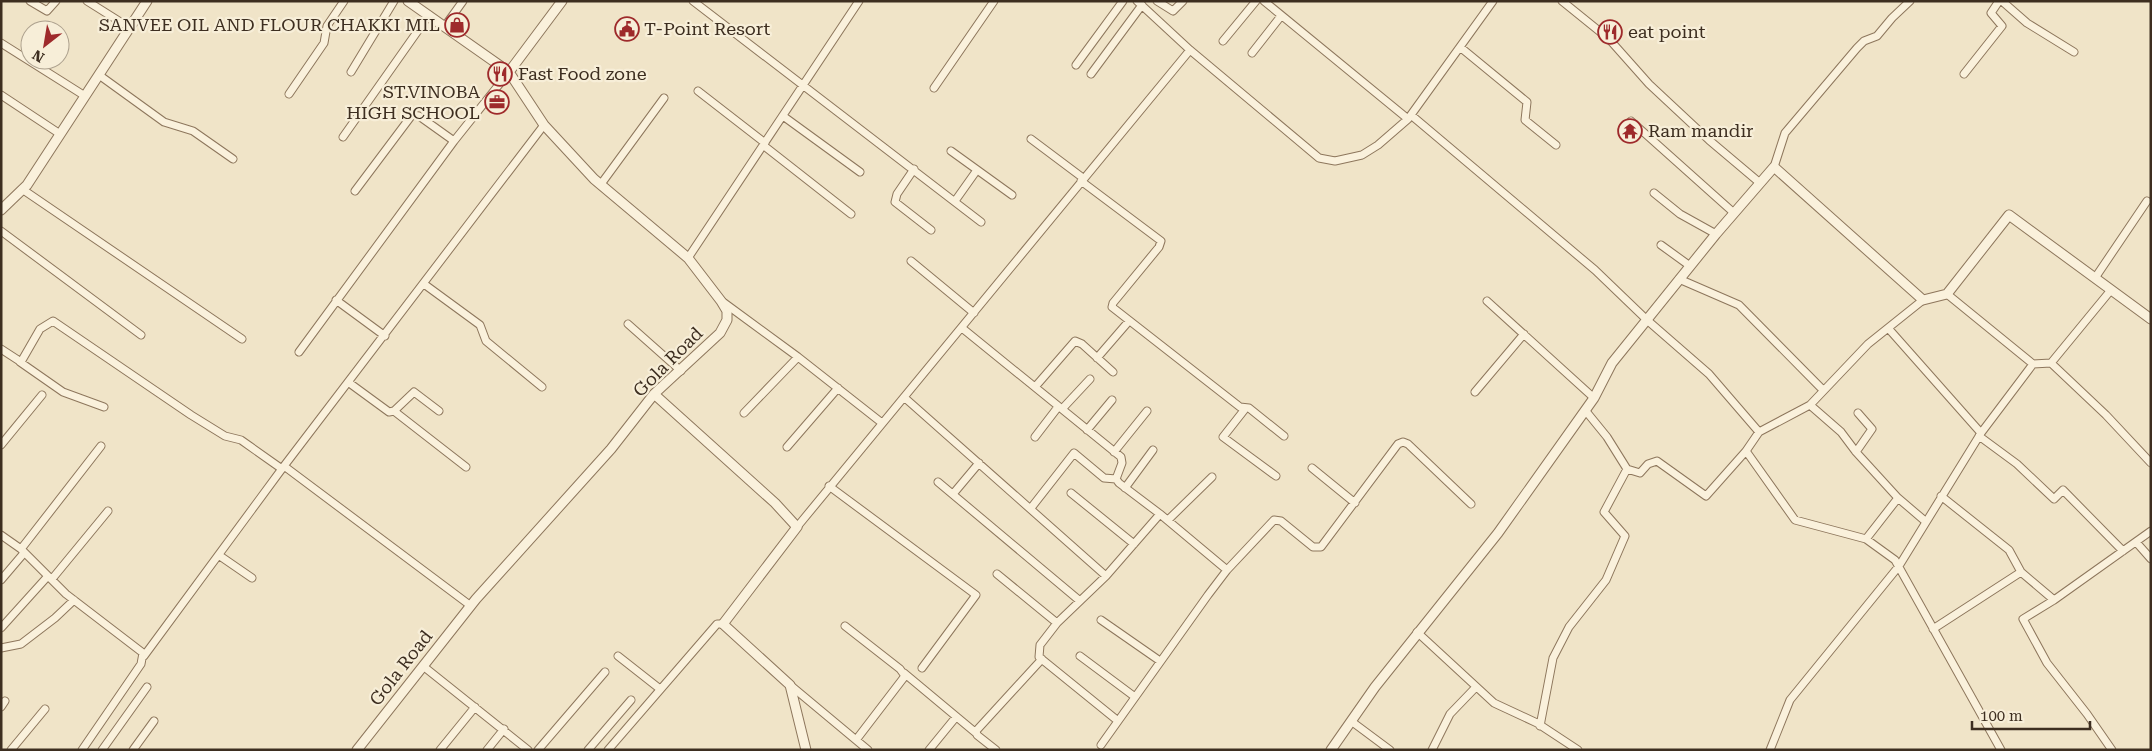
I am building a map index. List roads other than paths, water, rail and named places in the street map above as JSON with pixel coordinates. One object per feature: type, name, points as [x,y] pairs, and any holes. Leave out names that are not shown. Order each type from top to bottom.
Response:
[{"type":"street","points":[[30,1],[47,11],[56,1]]},
{"type":"street","points":[[87,1],[130,28]]},
{"type":"street","points":[[1,210],[22,189],[147,1]]},
{"type":"street","points":[[289,94],[324,43],[327,26],[344,1]]},
{"type":"street","points":[[351,72],[394,1]]},
{"type":"street","points":[[408,1],[509,72]]},
{"type":"street","points":[[446,26],[463,1]]},
{"type":"street","points":[[299,352],[454,142],[562,1]]},
{"type":"street","points":[[692,1],[981,222]]},
{"type":"street","points":[[688,258],[859,1]]},
{"type":"street","points":[[934,88],[994,1]]},
{"type":"street","points":[[1076,65],[1123,1]]},
{"type":"street","points":[[1157,1],[1173,10],[1183,1]]},
{"type":"street","points":[[1223,41],[1256,1]]},
{"type":"street","points":[[1264,1],[1410,117],[1595,270],[1646,320],[1709,374],[1759,432]]},
{"type":"street","points":[[1091,74],[1139,3],[1190,50],[1314,154],[1328,161],[1362,155],[1378,145],[1410,117],[1493,1]]},
{"type":"street","points":[[1562,1],[1609,39],[1650,84],[1709,140],[1760,183]]},
{"type":"street","points":[[1331,750],[1417,632],[1498,533],[1594,398],[1612,363],[1716,234],[1774,167],[1785,134],[1857,48],[1864,41],[1877,36],[1910,1]]},
{"type":"street","points":[[1964,74],[2002,26],[1990,14],[2000,1],[2027,23],[2074,52]]},
{"type":"street","points":[[344,137],[429,15]]},
{"type":"street","points":[[1252,53],[1281,16]]},
{"type":"street","points":[[1,43],[85,96]]},
{"type":"street","points":[[1460,47],[1527,102],[1524,115],[1525,120],[1556,145]]},
{"type":"street","points":[[723,624],[829,486],[905,398],[1190,50]]},
{"type":"street","name":"Gola Road","points":[[357,750],[471,606],[611,449],[654,394],[681,371],[725,328],[727,320],[726,311],[721,300],[688,258],[601,184],[544,125],[509,72]]},
{"type":"street","points":[[98,75],[164,122],[193,131],[233,158]]},
{"type":"street","points":[[698,91],[850,214]]},
{"type":"street","points":[[1,95],[60,134]]},
{"type":"street","points":[[601,184],[664,98]]},
{"type":"street","points":[[355,191],[412,115],[419,116],[454,142]]},
{"type":"street","points":[[782,116],[860,172]]},
{"type":"street","points":[[1631,121],[1734,213]]},
{"type":"street","points":[[82,750],[141,664],[144,656],[220,556],[283,468],[544,125]]},
{"type":"street","points":[[1031,139],[1161,241],[1159,247],[1112,304],[1112,307],[1245,409],[1249,408],[1284,436]]},
{"type":"street","points":[[951,151],[1012,195]]},
{"type":"street","points":[[1774,167],[1923,300]]},
{"type":"street","points":[[914,169],[897,194],[895,202],[931,230]]},
{"type":"street","points":[[955,201],[977,170]]},
{"type":"street","points":[[22,189],[242,339]]},
{"type":"street","points":[[1654,193],[1680,214],[1716,234]]},
{"type":"street","points":[[2095,278],[2147,201]]},
{"type":"street","points":[[1585,410],[1608,437],[1626,469],[1640,473],[1648,464],[1657,461],[1706,496],[1746,451],[1759,432],[1810,405],[1822,390],[1868,344],[1923,300],[1947,294],[2009,216],[2151,318]]},
{"type":"street","points":[[1,230],[141,335]]},
{"type":"street","points":[[1661,245],[1690,266]]},
{"type":"street","points":[[911,261],[974,312]]},
{"type":"street","points":[[1679,279],[1740,305],[1822,390]]},
{"type":"street","points":[[424,284],[480,325],[486,341],[542,387]]},
{"type":"street","points":[[2051,363],[2111,290]]},
{"type":"street","points":[[1947,294],[2033,364],[2051,363],[2106,415],[2151,463]]},
{"type":"street","points":[[336,300],[385,336]]},
{"type":"street","points":[[721,300],[882,423]]},
{"type":"street","points":[[1487,301],[1594,398]]},
{"type":"street","points":[[20,362],[40,329],[53,321],[191,415],[227,437],[241,440],[283,468],[471,606]]},
{"type":"street","points":[[1097,358],[1130,321]]},
{"type":"street","points":[[628,324],[681,371]]},
{"type":"street","points":[[962,328],[1114,452],[1122,461],[1116,478]]},
{"type":"street","points":[[1888,328],[1980,434],[2017,464],[2054,499],[2064,490],[2123,551]]},
{"type":"street","points":[[1474,392],[1524,334]]},
{"type":"street","points":[[1035,387],[1074,342],[1080,342],[1112,372]]},
{"type":"street","points":[[1,349],[63,392],[104,406]]},
{"type":"street","points":[[744,413],[798,357]]},
{"type":"street","points":[[1770,750],[1790,700],[1899,566],[1980,434],[2033,364]]},
{"type":"street","points":[[1035,437],[1060,408],[1090,379]]},
{"type":"street","points":[[348,382],[387,411],[394,411],[466,467]]},
{"type":"street","points":[[787,447],[838,388]]},
{"type":"street","points":[[394,411],[414,392],[439,411]]},
{"type":"street","points":[[654,394],[776,503],[797,527]]},
{"type":"street","points":[[1,445],[42,395]]},
{"type":"street","points":[[905,398],[1106,576]]},
{"type":"street","points":[[1087,430],[1112,400]]},
{"type":"street","points":[[1810,405],[1841,432],[1856,452],[1898,498],[1925,521]]},
{"type":"street","points":[[1245,409],[1224,437],[1276,476]]},
{"type":"street","points":[[1114,452],[1147,411]]},
{"type":"street","points":[[1856,452],[1872,429],[1858,413]]},
{"type":"street","points":[[1102,748],[1135,696],[1227,570],[1276,519],[1313,547],[1321,547],[1398,444],[1403,442],[1408,444],[1471,504]]},
{"type":"street","points":[[1,580],[101,446]]},
{"type":"street","points":[[1125,488],[1154,450]]},
{"type":"street","points":[[1746,451],[1795,520],[1866,539],[1895,560],[2001,750]]},
{"type":"street","points":[[1031,508],[1074,453],[1079,455],[1102,477],[1116,478],[1125,488],[1168,520],[1227,570]]},
{"type":"street","points":[[954,494],[979,463]]},
{"type":"street","points":[[1312,468],[1355,503]]},
{"type":"street","points":[[1540,726],[1554,658],[1569,627],[1606,580],[1625,536],[1604,512],[1626,469]]},
{"type":"street","points":[[1168,520],[1212,477]]},
{"type":"street","points":[[938,482],[1080,601]]},
{"type":"street","points":[[829,486],[976,595],[922,668]]},
{"type":"street","points":[[1070,492],[1134,544]]},
{"type":"street","points":[[1941,496],[2008,550],[2021,572],[2054,600]]},
{"type":"street","points":[[1866,539],[1898,498]]},
{"type":"street","points":[[1,628],[50,578],[108,511]]},
{"type":"street","points":[[1118,721],[1039,657],[1040,645],[1057,623],[1106,576],[1160,514]]},
{"type":"street","points":[[2112,750],[2087,714],[2046,663],[2023,619],[2054,600],[2151,531]]},
{"type":"street","points":[[1,535],[22,551],[74,600],[140,650],[144,656]]},
{"type":"street","points":[[2136,542],[2151,560]]},
{"type":"street","points":[[220,556],[252,578]]},
{"type":"street","points":[[1933,629],[2021,572]]},
{"type":"street","points":[[997,574],[1057,623]]},
{"type":"street","points":[[1,648],[21,644],[56,618],[74,600]]},
{"type":"street","points":[[1101,620],[1160,662]]},
{"type":"street","points":[[608,750],[717,624],[723,624],[790,685],[868,750]]},
{"type":"street","points":[[845,626],[996,750]]},
{"type":"street","points":[[1417,632],[1494,703],[1540,726],[1578,750]]},
{"type":"street","points":[[618,656],[660,689]]},
{"type":"street","points":[[1080,656],[1135,696]]},
{"type":"street","points":[[976,733],[977,728],[1042,659]]},
{"type":"street","points":[[423,666],[528,750]]},
{"type":"street","points":[[538,750],[605,672]]},
{"type":"street","points":[[856,740],[904,679],[904,673]]},
{"type":"street","points":[[790,685],[806,750]]},
{"type":"street","points":[[1432,750],[1450,714],[1476,686]]},
{"type":"street","points":[[102,750],[147,687]]},
{"type":"street","points":[[588,750],[631,700]]},
{"type":"street","points":[[440,750],[476,707]]},
{"type":"street","points":[[11,750],[45,709]]},
{"type":"street","points":[[929,750],[956,717]]},
{"type":"street","points":[[133,750],[154,721]]},
{"type":"street","points":[[1351,721],[1390,750]]},
{"type":"street","points":[[487,750],[504,729]]},
{"type":"place","name":"SANVEE OIL AND FLOUR CHAKKI MIL","points":[[457,25]]},
{"type":"place","name":"T-Point Resort","points":[[627,29]]},
{"type":"place","name":"eat point","points":[[1610,32]]},
{"type":"place","name":"Fast Food zone","points":[[500,74]]},
{"type":"place","name":"ST.VINOBA HIGH SCHOOL","points":[[497,102]]},
{"type":"place","name":"Ram mandir","points":[[1630,131]]}]
